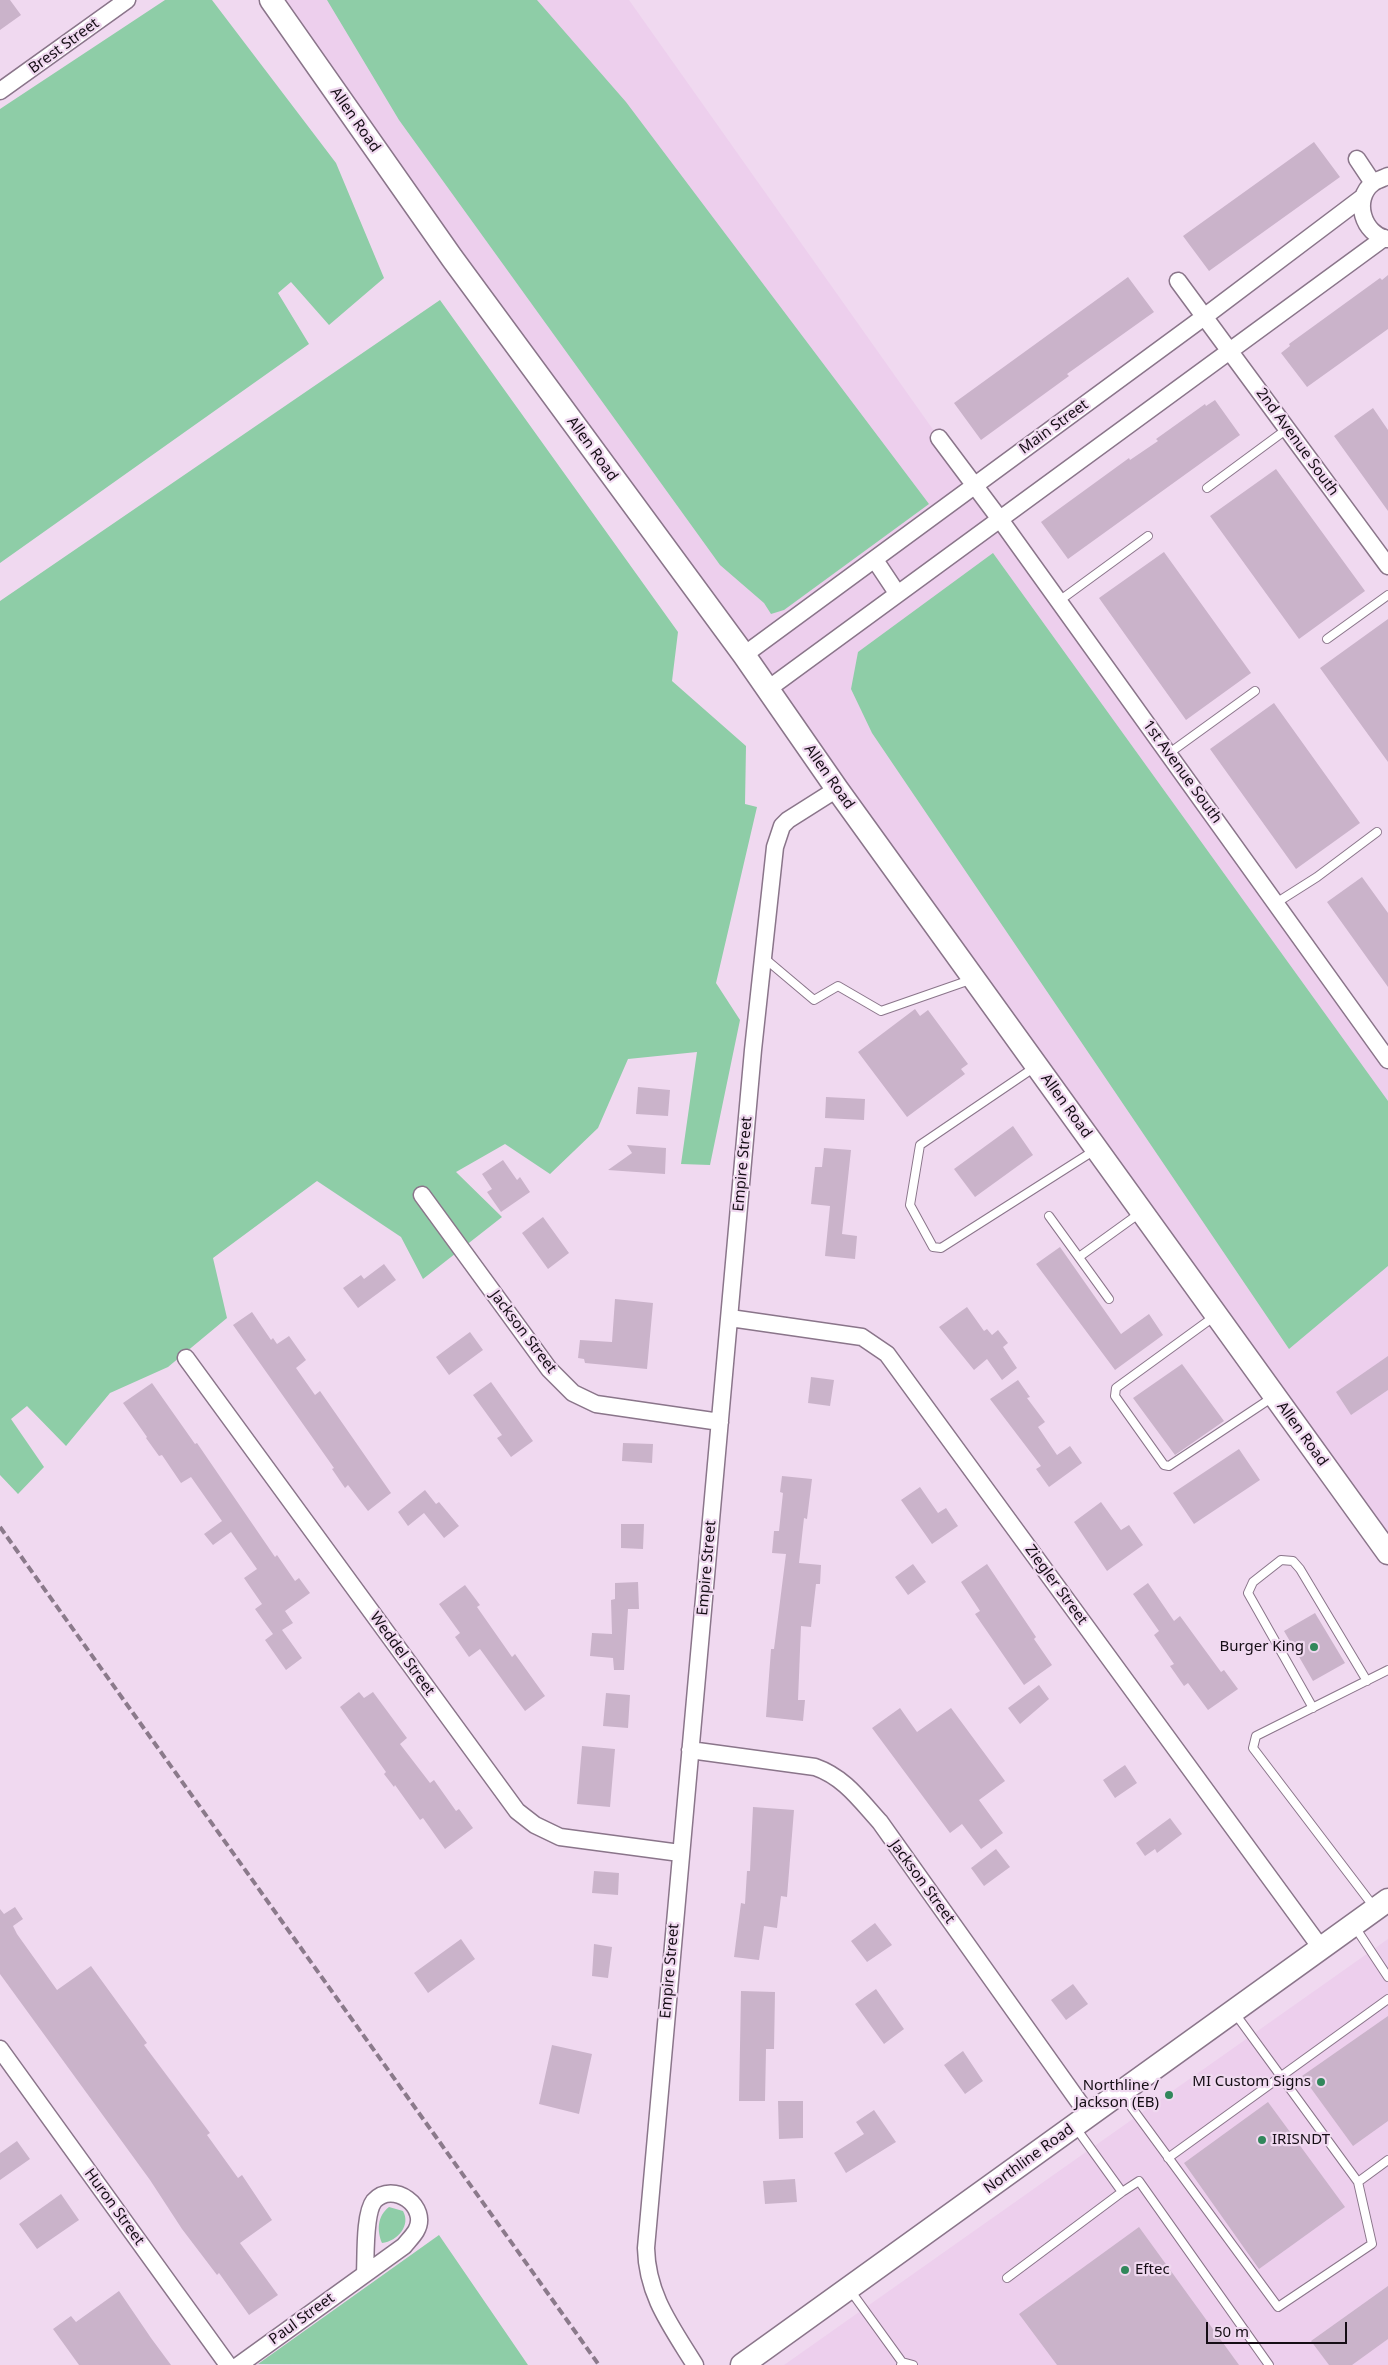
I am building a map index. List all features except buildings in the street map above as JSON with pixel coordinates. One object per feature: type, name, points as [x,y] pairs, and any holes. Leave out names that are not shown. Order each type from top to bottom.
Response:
[{"type":"main road","name":"Allen Road","points":[[271,0],[452,258],[744,655],[837,789],[1388,1553]]},
{"type":"main road","name":"Northline Road","points":[[742,2365],[1382,1904]]},
{"type":"street","name":"Brest Street","points":[[0,91],[127,0]]},
{"type":"street","points":[[1357,159],[1381,179]]},
{"type":"street","name":"Main Street","points":[[744,655],[1204,317],[1363,198],[1381,179]]},
{"type":"street","points":[[768,689],[999,518],[1386,239],[1367,226],[1363,216],[1363,198]]},
{"type":"street","name":"2nd Avenue South","points":[[1178,282],[1388,566]]},
{"type":"street","name":"1st Avenue South","points":[[939,438],[1059,601],[1388,1060]]},
{"type":"street","points":[[875,560],[897,593]]},
{"type":"street","name":"Empire Street","points":[[695,2365],[656,2299],[649,2282],[646,2254],[680,1853],[763,957],[778,835],[788,820],[837,789]]},
{"type":"street","name":"Jackson Street","points":[[422,1195],[549,1370],[573,1393],[596,1404],[720,1422]]},
{"type":"street","name":"Ziegler Street","points":[[730,1318],[862,1338],[887,1354],[1321,1948]]},
{"type":"street","name":"Weddel Street","points":[[186,1358],[517,1811],[542,1830],[560,1837],[680,1853]]},
{"type":"street","name":"Jackson Street","points":[[690,1750],[815,1767],[829,1772],[846,1784],[880,1822],[1082,2121]]},
{"type":"street","name":"Huron Street","points":[[0,2049],[228,2365]]},
{"type":"street","name":"Paul Street","points":[[239,2365],[404,2246],[417,2230],[420,2216],[413,2204],[402,2195],[387,2194],[374,2201],[368,2215],[365,2273]]},
{"type":"lane","points":[[1207,488],[1287,429]]},
{"type":"lane","points":[[1059,601],[1148,536]]},
{"type":"lane","points":[[1327,638],[1388,595]]},
{"type":"lane","points":[[1168,754],[1255,691]]},
{"type":"lane","points":[[1276,904],[1317,877],[1377,832]]},
{"type":"lane","points":[[763,957],[814,1000],[838,986],[881,1011],[974,978]]},
{"type":"lane","points":[[1037,1065],[920,1145],[910,1205],[933,1247],[941,1248],[1097,1149]]},
{"type":"lane","points":[[1079,1257],[1142,1211]]},
{"type":"lane","points":[[1049,1216],[1109,1300]]},
{"type":"lane","points":[[1217,1315],[1116,1388],[1115,1396],[1164,1465],[1169,1466],[1275,1396]]},
{"type":"lane","points":[[1313,1708],[1248,1593],[1253,1582],[1281,1560],[1293,1561],[1300,1568],[1368,1681]]},
{"type":"lane","points":[[1382,1904],[1253,1748],[1256,1736],[1388,1670]]},
{"type":"lane","points":[[1354,1925],[1388,1976]]},
{"type":"lane","points":[[1168,2158],[1282,2077],[1388,1998]]},
{"type":"lane","points":[[1121,2092],[1278,2307],[1372,2244],[1358,2182],[1234,2011]]},
{"type":"lane","points":[[1082,2121],[1122,2192]]},
{"type":"lane","points":[[1358,2182],[1388,2160]]},
{"type":"lane","points":[[1007,2278],[1139,2181],[1269,2365]]},
{"type":"lane","points":[[849,2288],[902,2364],[913,2365]]},
{"type":"shaded area","points":[[271,0],[629,0],[939,438],[1388,1060],[1388,1553]]},
{"type":"shaded area","points":[[1388,1939],[1388,2365],[784,2365]]},
{"type":"green space","points":[[165,0],[212,0],[336,163],[384,278],[329,325],[291,282],[278,293],[309,344],[0,563],[0,109]]},
{"type":"green space","points":[[327,0],[537,0],[626,102],[929,504],[784,610],[771,614],[764,603],[720,565],[399,120]]},
{"type":"green space","points":[[440,300],[678,632],[672,681],[746,746],[745,804],[757,807],[716,983],[740,1020],[710,1165],[681,1164],[697,1052],[628,1059],[598,1128],[550,1174],[505,1144],[456,1172],[502,1217],[423,1279],[401,1237],[317,1181],[213,1258],[227,1318],[168,1367],[110,1393],[66,1446],[27,1406],[11,1419],[44,1467],[18,1494],[0,1475],[0,601]]},
{"type":"green space","points":[[993,553],[1388,1101],[1388,1266],[1289,1349],[872,733],[851,689],[858,652]]},
{"type":"green space","points":[[389,2207],[403,2211],[405,2222],[402,2232],[398,2236],[382,2243],[379,2234],[379,2224],[382,2215]]},
{"type":"green space","points":[[439,2235],[528,2365],[258,2364]]},
{"type":"railway","points":[[0,1527],[599,2365]]},
{"type":"place","name":"Burger King","points":[[1314,1647]]},
{"type":"place","name":"MI Custom Signs","points":[[1321,2082]]},
{"type":"place","name":"Northline / Jackson (EB)","points":[[1169,2095]]},
{"type":"place","name":"IRISNDT","points":[[1262,2140]]},
{"type":"place","name":"Eftec","points":[[1125,2270]]}]
